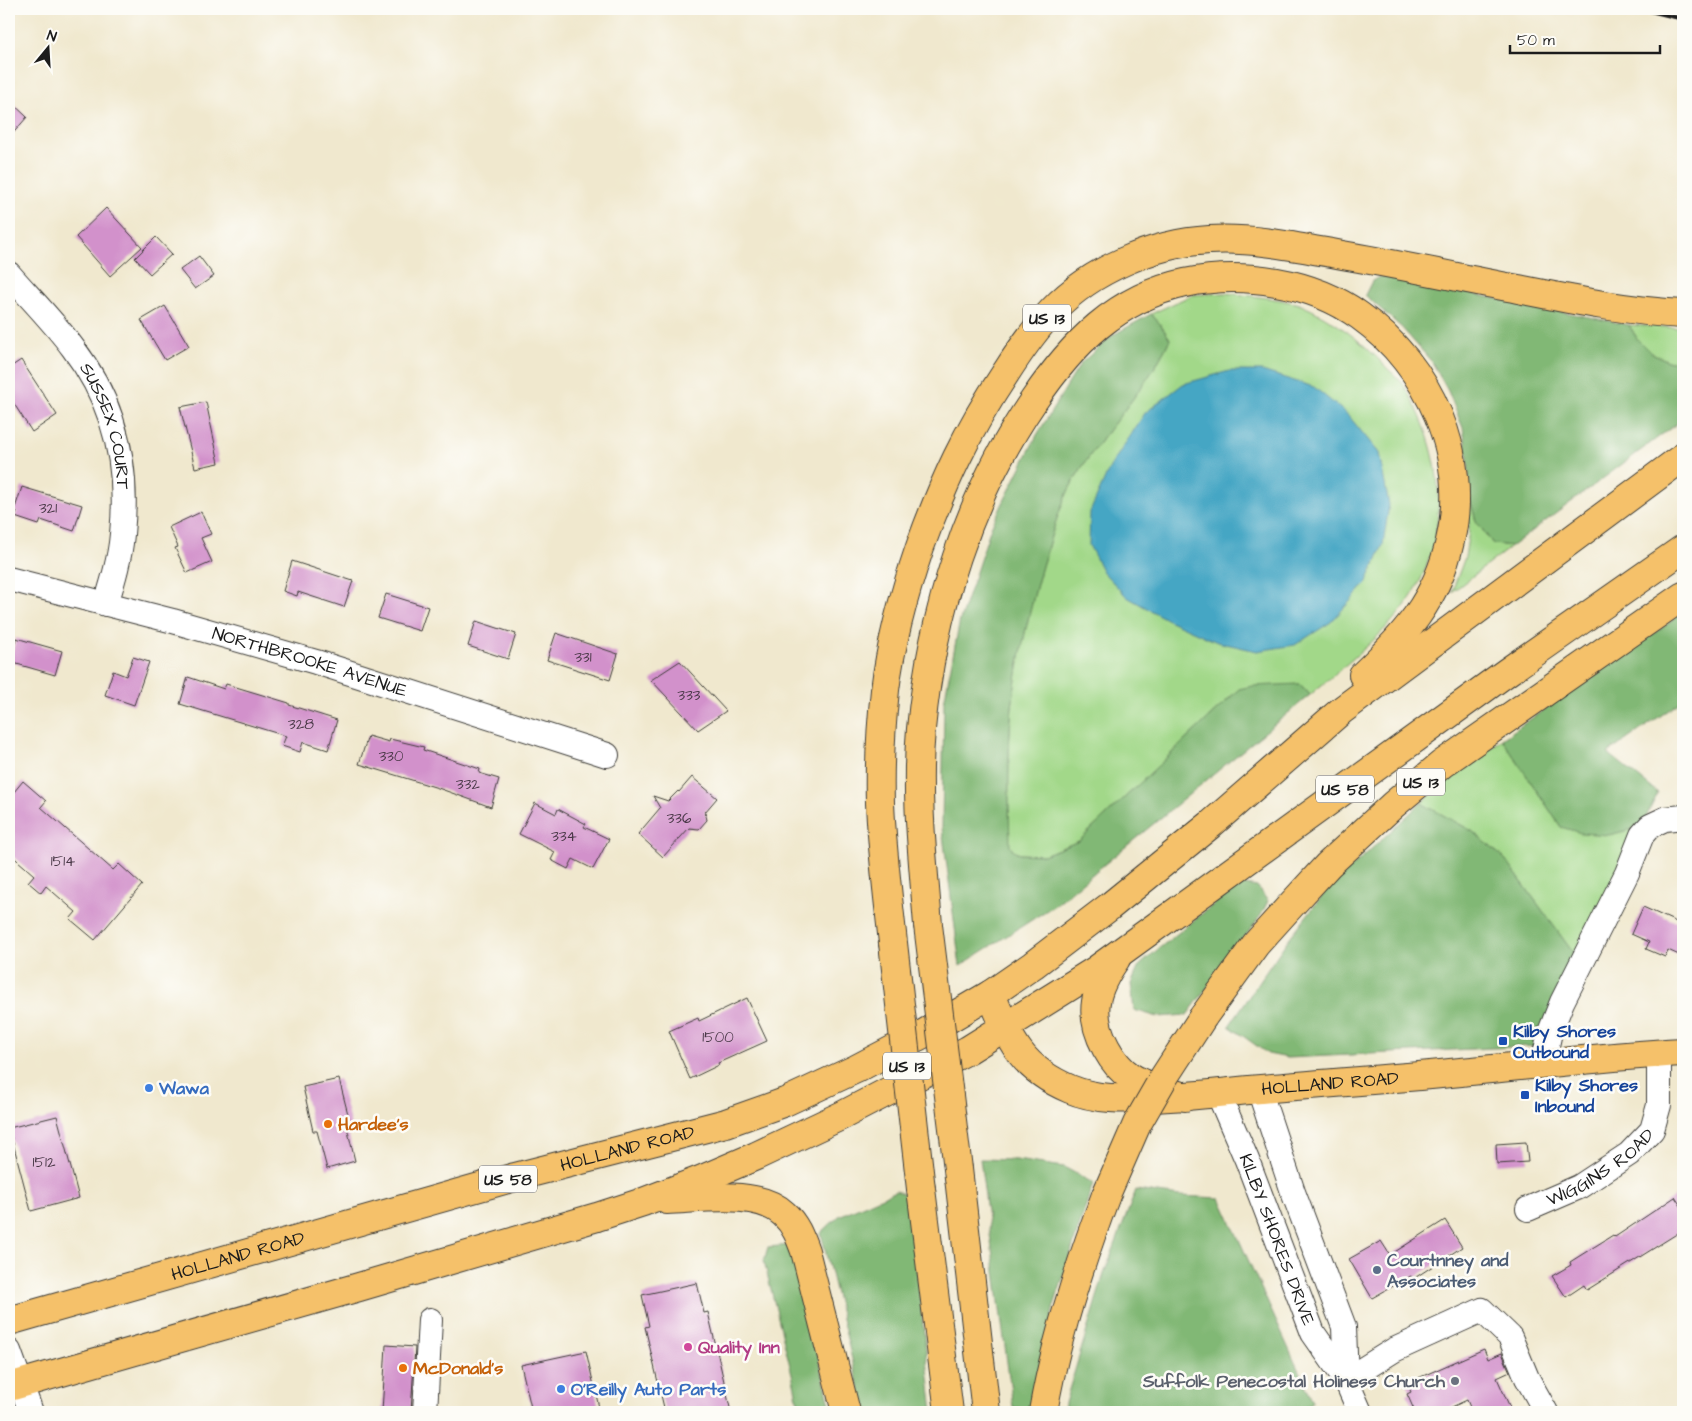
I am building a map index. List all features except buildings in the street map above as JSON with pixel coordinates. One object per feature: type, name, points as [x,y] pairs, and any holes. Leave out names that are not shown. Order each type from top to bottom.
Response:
[{"type":"main road","name":"US 13","points":[[948,1412],[883,848],[880,799],[885,688],[894,636],[907,585],[939,495],[962,445],[983,407],[1019,352],[1054,310],[1080,287],[1115,266],[1146,252],[1198,241],[1242,239],[1386,263],[1593,304],[1683,314]]},
{"type":"main road","points":[[986,1412],[928,924],[919,807],[921,730],[928,672],[937,624],[954,566],[978,502],[1000,455],[1020,420],[1050,377],[1080,340],[1104,320],[1131,303],[1154,292],[1184,283],[1217,278],[1245,278],[1288,285],[1312,292],[1344,306],[1361,316],[1398,351],[1424,385],[1438,415],[1450,454],[1454,477],[1454,509],[1450,541],[1441,570],[1412,625],[1394,646],[1363,676],[1342,710]]},
{"type":"main road","name":"US 58","points":[[991,994],[1063,943],[1124,895],[1210,825],[1342,710],[1683,457]]},
{"type":"main road","name":"US 58","points":[[15,1385],[359,1288],[644,1202],[756,1156],[843,1115],[968,1050],[1121,953],[1507,672],[1683,549]]},
{"type":"main road","name":"US 13","points":[[1043,1412],[1057,1344],[1084,1253],[1106,1195],[1137,1124],[1164,1077],[1203,1017],[1256,944],[1328,865],[1393,805],[1442,764],[1683,596]]},
{"type":"main road","points":[[1121,953],[1104,976],[1098,992],[1095,1015],[1097,1028],[1102,1040],[1117,1065],[1128,1076],[1143,1084],[1185,1097]]},
{"type":"main road","name":"HOLLAND ROAD","points":[[9,1322],[515,1177],[664,1140],[756,1113],[786,1102],[856,1069],[923,1034],[991,994],[1013,1044],[1027,1062],[1039,1073],[1071,1090],[1109,1099],[1185,1097],[1671,1053]]},
{"type":"main road","points":[[644,1202],[721,1197],[739,1198],[756,1200],[784,1213],[800,1236],[805,1251],[846,1412]]},
{"type":"street","name":"SUSSEX COURT","points":[[9,274],[73,348],[102,397],[116,431],[121,460],[124,498],[122,536],[106,604]]},
{"type":"street","name":"NORTHBROOKE AVENUE","points":[[9,579],[173,621],[316,662],[607,755]]},
{"type":"street","points":[[1543,1064],[1550,1032],[1562,1002],[1626,873],[1642,835],[1650,826],[1665,819],[1683,817]]},
{"type":"street","name":"WIGGINS ROAD","points":[[1528,1209],[1579,1187],[1629,1154],[1652,1130],[1671,1053]]},
{"type":"street","name":"KILBY SHORES DRIVE","points":[[1259,1089],[1293,1192],[1344,1327],[1346,1380]]},
{"type":"street","name":"KILBY SHORES DRIVE","points":[[1218,1093],[1247,1160],[1314,1333],[1346,1380],[1360,1412]]},
{"type":"street","points":[[1346,1380],[1394,1350],[1482,1310],[1510,1337],[1526,1378],[1546,1412]]},
{"type":"street","points":[[425,1412],[430,1320]]},
{"type":"street","points":[[9,1350],[15,1385],[31,1412]]},
{"type":"green space","points":[[1382,276],[1629,325],[1638,340],[1650,352],[1670,362],[1683,360],[1683,419],[1512,546],[1493,544],[1476,521],[1469,495],[1468,459],[1463,428],[1448,391],[1432,362],[1402,328],[1365,295],[1372,281]]},
{"type":"green space","points":[[1225,293],[1297,303],[1312,310],[1336,324],[1357,340],[1403,384],[1418,411],[1427,435],[1438,485],[1435,535],[1428,560],[1418,585],[1398,615],[1370,644],[1310,695],[1300,684],[1239,689],[1079,841],[1044,855],[1019,854],[1009,847],[1009,759],[1012,707],[1028,618],[1060,511],[1074,480],[1085,462],[1137,394],[1170,339],[1151,314],[1192,295]]},
{"type":"green space","points":[[1151,314],[1170,339],[1137,394],[1085,462],[1074,480],[1056,522],[1037,583],[1014,689],[1010,724],[1010,847],[1019,854],[1044,855],[1079,841],[1239,689],[1252,686],[1300,684],[1310,695],[1055,905],[960,966],[942,828],[944,702],[960,620],[991,527],[1037,435],[1081,363],[1113,335]]},
{"type":"green space","points":[[1629,325],[1683,328],[1683,360],[1670,362],[1650,352],[1638,340]]},
{"type":"green space","points":[[1469,495],[1476,521],[1493,544],[1512,546],[1452,592],[1465,557],[1469,531]]},
{"type":"green space","points":[[1683,613],[1683,700],[1608,753],[1658,793],[1641,827],[1609,835],[1581,833],[1561,827],[1502,739]]},
{"type":"green space","points":[[1502,739],[1561,827],[1641,827],[1577,958],[1505,859],[1472,831],[1421,803]]},
{"type":"green space","points":[[1421,803],[1472,831],[1505,859],[1577,958],[1534,1046],[1288,1058],[1268,1054],[1229,1026],[1287,941],[1326,891]]},
{"type":"green space","points":[[1239,884],[1257,887],[1268,901],[1261,915],[1187,1015],[1158,1017],[1134,1010],[1131,984],[1139,966]]},
{"type":"green space","points":[[980,1159],[1016,1160],[1064,1167],[1093,1183],[1054,1306],[1029,1410],[1013,1407]]},
{"type":"green space","points":[[1136,1190],[1180,1196],[1220,1198],[1313,1402],[1298,1412],[1064,1412],[1065,1403],[1104,1274]]},
{"type":"green space","points":[[896,1191],[908,1195],[933,1412],[865,1412],[821,1233],[839,1216]]},
{"type":"green space","points":[[791,1245],[832,1412],[800,1412],[764,1261],[768,1247]]},
{"type":"water","points":[[1229,371],[1262,371],[1314,387],[1348,415],[1379,453],[1389,505],[1383,545],[1366,584],[1331,622],[1295,645],[1257,651],[1217,642],[1166,619],[1127,597],[1103,572],[1089,545],[1090,512],[1110,467],[1145,413],[1183,384]]},
{"type":"railway","points":[[1642,9],[1683,19]]},
{"type":"place","name":"Kilby Shores Outbound","points":[[1503,1041]]},
{"type":"place","name":"Wawa","points":[[149,1088]]},
{"type":"place","name":"Kilby Shores Inbound","points":[[1525,1095]]},
{"type":"place","name":"Hardee's","points":[[328,1124]]},
{"type":"place","name":"Courtnney and Associates","points":[[1377,1270]]},
{"type":"place","name":"Quality Inn","points":[[688,1347]]},
{"type":"place","name":"McDonald's","points":[[403,1368]]},
{"type":"place","name":"Suffolk Penecostal Holiness Church","points":[[1455,1381]]},
{"type":"place","name":"O'Reilly Auto Parts","points":[[561,1389]]}]
